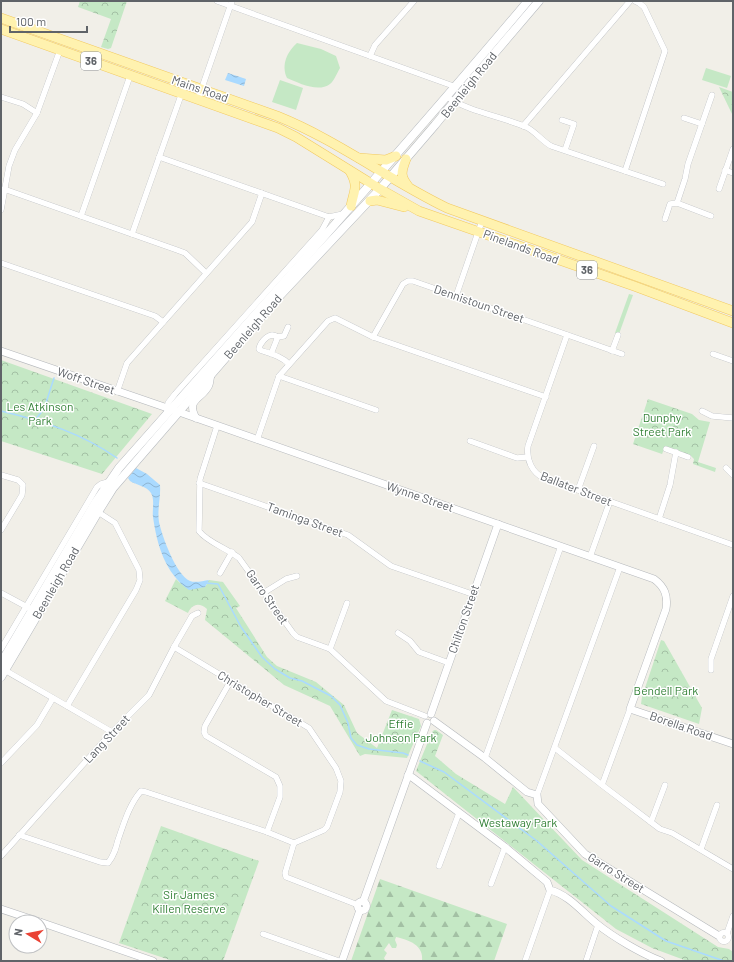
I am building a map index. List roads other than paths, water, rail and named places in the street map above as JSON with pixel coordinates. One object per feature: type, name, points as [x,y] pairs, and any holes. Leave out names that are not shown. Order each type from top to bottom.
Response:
[{"type":"main road","name":"Beenleigh Road","points":[[2,670],[32,610],[108,482],[343,214],[396,156],[528,1]]},
{"type":"main road","name":"Beenleigh Road","points":[[32,610],[113,488],[170,411],[211,375],[273,303],[370,201],[539,1]]},
{"type":"main road","name":"Mains Road","points":[[1,18],[286,120],[312,132],[391,176]]},
{"type":"main road","name":"Mains Road","points":[[1,30],[270,125],[288,133],[380,189]]},
{"type":"main road","points":[[356,157],[386,160],[396,156]]},
{"type":"main road","points":[[406,159],[402,169],[402,178],[410,189]]},
{"type":"main road","points":[[349,170],[355,181],[355,190],[351,206]]},
{"type":"main road","name":"Pinelands Road","points":[[391,176],[410,189],[447,208],[733,311]]},
{"type":"main road","name":"Pinelands Road","points":[[380,189],[419,210],[733,323]]},
{"type":"main road","points":[[370,201],[377,200],[419,210]]},
{"type":"street","points":[[217,1],[232,4],[370,56],[456,86]]},
{"type":"street","points":[[370,56],[375,45],[414,1]]},
{"type":"street","points":[[523,126],[630,1]]},
{"type":"street","points":[[625,171],[665,51],[644,7],[635,1]]},
{"type":"street","points":[[198,99],[232,4]]},
{"type":"street","points":[[1,210],[9,166],[15,150],[37,113],[60,50]]},
{"type":"street","points":[[81,216],[130,76]]},
{"type":"street","points":[[132,234],[185,84]]},
{"type":"street","points":[[678,203],[686,179],[688,164],[712,95]]},
{"type":"street","points":[[1,97],[23,104],[37,113]]},
{"type":"street","points":[[446,97],[454,102],[528,128],[545,142],[663,184]]},
{"type":"street","points":[[684,118],[702,124]]},
{"type":"street","points":[[562,120],[574,124],[565,150]]},
{"type":"street","points":[[719,189],[733,149]]},
{"type":"street","points":[[159,157],[329,217],[343,214]]},
{"type":"street","points":[[725,170],[733,173]]},
{"type":"street","points":[[4,189],[177,250],[185,254],[206,273]]},
{"type":"street","points":[[117,392],[127,363],[252,222],[262,193]]},
{"type":"street","points":[[665,219],[670,204],[678,203],[711,216]]},
{"type":"street","name":"Beenleigh Road","points":[[170,411],[168,403],[322,230],[329,217]]},
{"type":"street","points":[[456,296],[482,221]]},
{"type":"street","points":[[1,263],[155,316],[163,322]]},
{"type":"street","name":"Dennistoun Street","points":[[373,337],[403,284],[408,281],[413,281],[622,354]]},
{"type":"street","points":[[257,440],[279,376],[328,321],[334,318],[373,337],[546,397]]},
{"type":"street","points":[[288,327],[284,336],[277,337],[270,335],[259,347],[260,350],[283,359],[289,364]]},
{"type":"street","points":[[470,441],[517,458],[527,458],[528,446],[567,335]]},
{"type":"street","points":[[612,350],[618,335]]},
{"type":"street","points":[[271,354],[277,337]]},
{"type":"street","name":"Woff Street","points":[[1,351],[170,411]]},
{"type":"street","points":[[713,354],[733,361]]},
{"type":"street","points":[[196,418],[192,407],[195,401],[209,385],[211,375]]},
{"type":"street","points":[[279,376],[376,410]]},
{"type":"street","name":"Wynne Street","points":[[170,411],[196,418],[590,556],[654,579],[662,584],[668,600],[666,609],[630,708]]},
{"type":"street","points":[[702,411],[712,416],[733,418]]},
{"type":"street","name":"Garro Street","points":[[217,426],[199,483],[199,531],[202,536],[232,552],[239,558],[265,592],[293,634],[297,637],[330,649],[386,701],[429,719],[486,758],[528,792],[538,795],[538,804],[585,854],[719,936]]},
{"type":"street","points":[[578,490],[594,446]]},
{"type":"street","points":[[666,449],[688,457]]},
{"type":"street","points":[[659,519],[670,485],[676,452]]},
{"type":"street","name":"Ballater Street","points":[[527,458],[538,476],[733,545]]},
{"type":"street","points":[[726,468],[733,475]]},
{"type":"street","points":[[1,474],[18,480],[23,485],[22,495],[1,530]]},
{"type":"street","name":"Taminga Street","points":[[199,483],[348,535],[391,566],[472,594]]},
{"type":"street","points":[[590,556],[610,501]]},
{"type":"street","points":[[67,706],[136,590],[140,580],[139,570],[115,522],[98,512]]},
{"type":"street","name":"Chilton Street","points":[[342,961],[360,906],[429,719],[498,524]]},
{"type":"street","points":[[486,758],[561,546]]},
{"type":"street","points":[[220,573],[232,552]]},
{"type":"street","points":[[538,795],[620,567]]},
{"type":"street","points":[[265,592],[286,579],[297,576]]},
{"type":"street","points":[[1,593],[32,610]]},
{"type":"street","points":[[711,670],[711,659],[733,596]]},
{"type":"street","points":[[330,649],[346,603]]},
{"type":"street","name":"Beenleigh Road","points":[[1,649],[32,610]]},
{"type":"street","name":"Lang Street","points":[[1,856],[112,732],[149,695],[192,616],[198,613]]},
{"type":"street","points":[[398,633],[410,641],[419,652],[449,662]]},
{"type":"street","name":"Christopher Street","points":[[174,647],[230,682],[309,728],[336,768],[341,781],[340,792],[327,827],[324,830],[294,843]]},
{"type":"street","points":[[2,670],[112,732]]},
{"type":"street","points":[[230,682],[205,726],[204,732],[206,736],[276,777],[280,786],[280,797],[267,832]]},
{"type":"street","points":[[1,763],[37,725],[53,698]]},
{"type":"street","points":[[602,785],[630,708]]},
{"type":"street","name":"Borella Road","points":[[630,708],[733,744]]},
{"type":"street","points":[[555,748],[660,829],[672,833],[733,869]]},
{"type":"street","points":[[408,775],[505,847],[547,882],[550,890],[525,961]]},
{"type":"street","points":[[651,822],[665,785]]},
{"type":"street","points":[[19,835],[100,862],[108,863],[112,858],[135,799],[141,791],[267,832],[294,843],[285,873],[286,877],[360,906]]},
{"type":"street","points":[[701,849],[718,805]]},
{"type":"street","points":[[439,866],[459,813]]},
{"type":"street","points":[[491,884],[505,847]]},
{"type":"street","points":[[550,890],[560,893],[598,925],[648,959],[661,961]]},
{"type":"street","points":[[1,909],[16,914]]},
{"type":"street","points":[[727,940],[727,934],[733,916]]},
{"type":"street","points":[[48,925],[140,959],[153,961]]},
{"type":"street","points":[[586,961],[598,925]]},
{"type":"street","points":[[727,934],[723,932],[719,936],[722,941],[727,940],[733,944]]},
{"type":"street","points":[[263,934],[339,961]]},
{"type":"water","points":[[228,73],[246,79],[244,86],[225,80]]},
{"type":"water","points":[[136,468],[147,474],[160,485],[158,512],[159,522],[166,545],[175,563],[185,577],[192,582],[209,580],[205,587],[189,590],[168,567],[157,538],[151,493],[144,487],[130,481],[128,478]]},
{"type":"waterway","points":[[35,420],[44,409],[54,378]]},
{"type":"waterway","points":[[1,411],[32,419],[76,435],[117,458]]},
{"type":"waterway","points":[[206,583],[218,584],[241,627],[262,657],[275,669],[290,678],[302,681],[331,696],[340,705],[348,723],[351,738],[357,745],[369,749],[403,753],[408,755]]},
{"type":"waterway","points":[[420,761],[444,772],[537,841],[611,906],[666,941],[724,961]]},
{"type":"park label","name":"Les Atkinson Park","points":[[40,414]]},
{"type":"park label","name":"Dunphy Street Park","points":[[662,425]]},
{"type":"park label","name":"Bendell Park","points":[[666,691]]},
{"type":"park label","name":"Effie Johnson Park","points":[[401,731]]},
{"type":"park label","name":"Westaway Park","points":[[518,823]]},
{"type":"park label","name":"Sir James Killen Reserve","points":[[189,902]]}]
